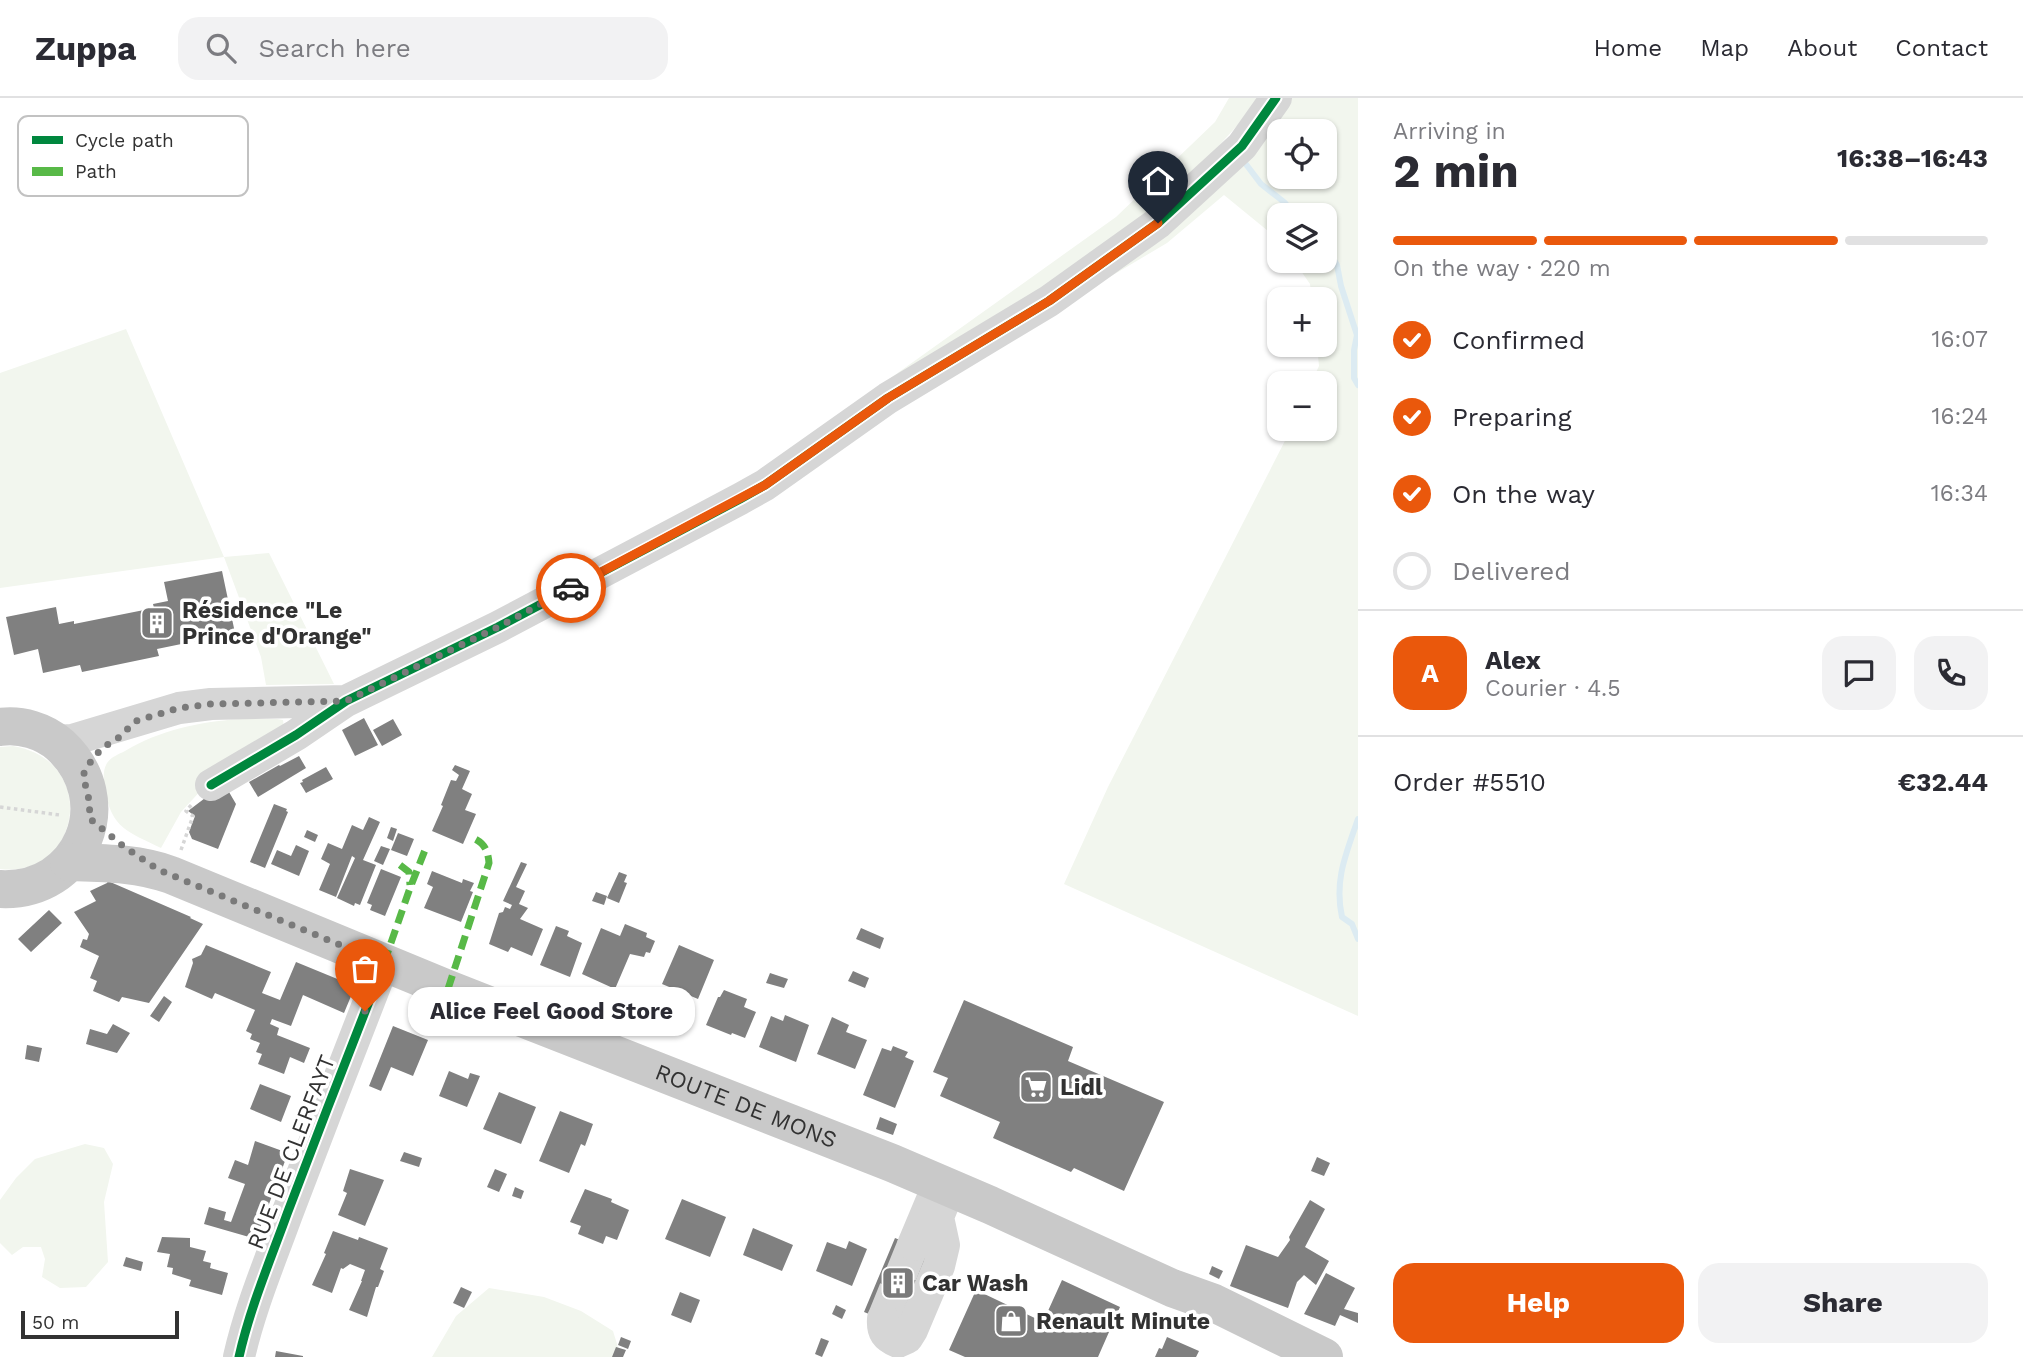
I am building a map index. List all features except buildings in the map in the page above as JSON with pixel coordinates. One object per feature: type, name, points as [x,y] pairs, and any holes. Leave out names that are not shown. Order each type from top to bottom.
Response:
[{"type":"main road","points":[[0,727],[25,728],[55,741],[72,756],[83,775],[90,804],[86,834],[69,862],[45,881],[5,891]]},
{"type":"main road","name":"ROUTE DE MONS","points":[[89,818],[123,846],[165,873],[945,1186],[1172,1288],[1214,1303],[1324,1357]]},
{"type":"main road","name":"ROUTE DE MONS","points":[[69,862],[110,862],[165,873]]},
{"type":"street","points":[[211,785],[296,735],[346,701],[498,627],[765,485],[888,398],[1049,301],[1158,223],[1242,146],[1276,98]]},
{"type":"street","points":[[55,741],[72,740],[179,708],[211,704],[346,701]]},
{"type":"street","points":[[83,775],[102,748],[118,738],[136,721]]},
{"type":"street","name":"RUE DE CLERFAYT","points":[[239,1357],[251,1312],[384,963]]},
{"type":"street","points":[[913,1245],[945,1186]]},
{"type":"street","points":[[883,1319],[882,1329],[888,1338],[898,1342],[907,1338],[912,1330],[939,1266],[944,1245],[938,1217],[945,1186]]},
{"type":"path","points":[[165,873],[193,816],[186,811],[211,785]]},
{"type":"path","points":[[0,807],[89,818]]},
{"type":"shaded area","points":[[1229,98],[1262,98],[1178,191],[1110,246],[864,397],[1116,217],[1215,122]]},
{"type":"shaded area","points":[[1283,98],[1358,98],[1358,1016],[1064,884],[1108,787],[1285,441],[1337,441],[1337,371],[1317,371],[1318,357],[1337,357],[1337,287],[1310,287],[1302,273],[1337,273],[1337,203],[1267,203],[1267,230],[1224,195],[1167,243],[1081,294],[1057,303]]},
{"type":"shaded area","points":[[126,329],[224,557],[0,588],[0,373]]},
{"type":"shaded area","points":[[269,553],[334,684],[266,685],[261,657],[224,557]]},
{"type":"shaded area","points":[[239,719],[283,720],[284,727],[205,786],[181,812],[161,848],[123,828],[112,813],[104,782],[104,770],[111,759],[166,732],[209,722]]},
{"type":"shaded area","points":[[13,746],[41,756],[59,773],[69,794],[69,817],[62,838],[48,856],[27,867],[0,869],[0,747]]},
{"type":"shaded area","points":[[85,1144],[104,1148],[113,1164],[104,1202],[108,1262],[86,1287],[60,1288],[42,1277],[45,1259],[41,1247],[23,1247],[12,1255],[0,1243],[0,1200],[16,1178],[35,1159]]},
{"type":"shaded area","points":[[489,1288],[544,1297],[581,1311],[613,1331],[621,1357],[432,1357],[456,1316]]},
{"type":"waterway","points":[[1242,159],[1261,184],[1285,203]]},
{"type":"waterway","points":[[1337,265],[1357,335],[1354,378],[1358,385]]},
{"type":"waterway","points":[[1358,819],[1349,844],[1339,891],[1342,917],[1352,924],[1358,939]]},
{"type":"tunnel","points":[[883,1319],[913,1245]]},
{"type":"marked path","points":[[448,989],[489,863],[485,848],[473,838]]},
{"type":"marked path","points":[[384,963],[427,845]]},
{"type":"marked path","points":[[400,865],[409,872],[410,885]]},
{"type":"cycle path","points":[[211,785],[296,735],[346,701],[498,627],[765,485],[888,398],[1049,301],[1158,223],[1242,146],[1276,98]]},
{"type":"cycle path","points":[[239,1357],[267,1267],[384,963]]},
{"type":"way so far","points":[[365,1011],[384,963],[159,870],[123,846],[89,818],[88,789],[83,775],[102,748],[118,738],[136,721],[179,708],[211,704],[346,701],[571,588]]},
{"type":"place","name":"Résidence \"Le Prince d'Orange\"","points":[[157,623]]},
{"type":"place","name":"Alice Feel Good Store","points":[[365,1011]]},
{"type":"place","name":"Lidl","points":[[1036,1087]]},
{"type":"place","name":"Car Wash","points":[[898,1283]]},
{"type":"place","name":"Renault Minute","points":[[1011,1321]]},
{"type":"route","points":[[571,588],[765,485],[888,398],[1049,301],[1158,223]]}]
